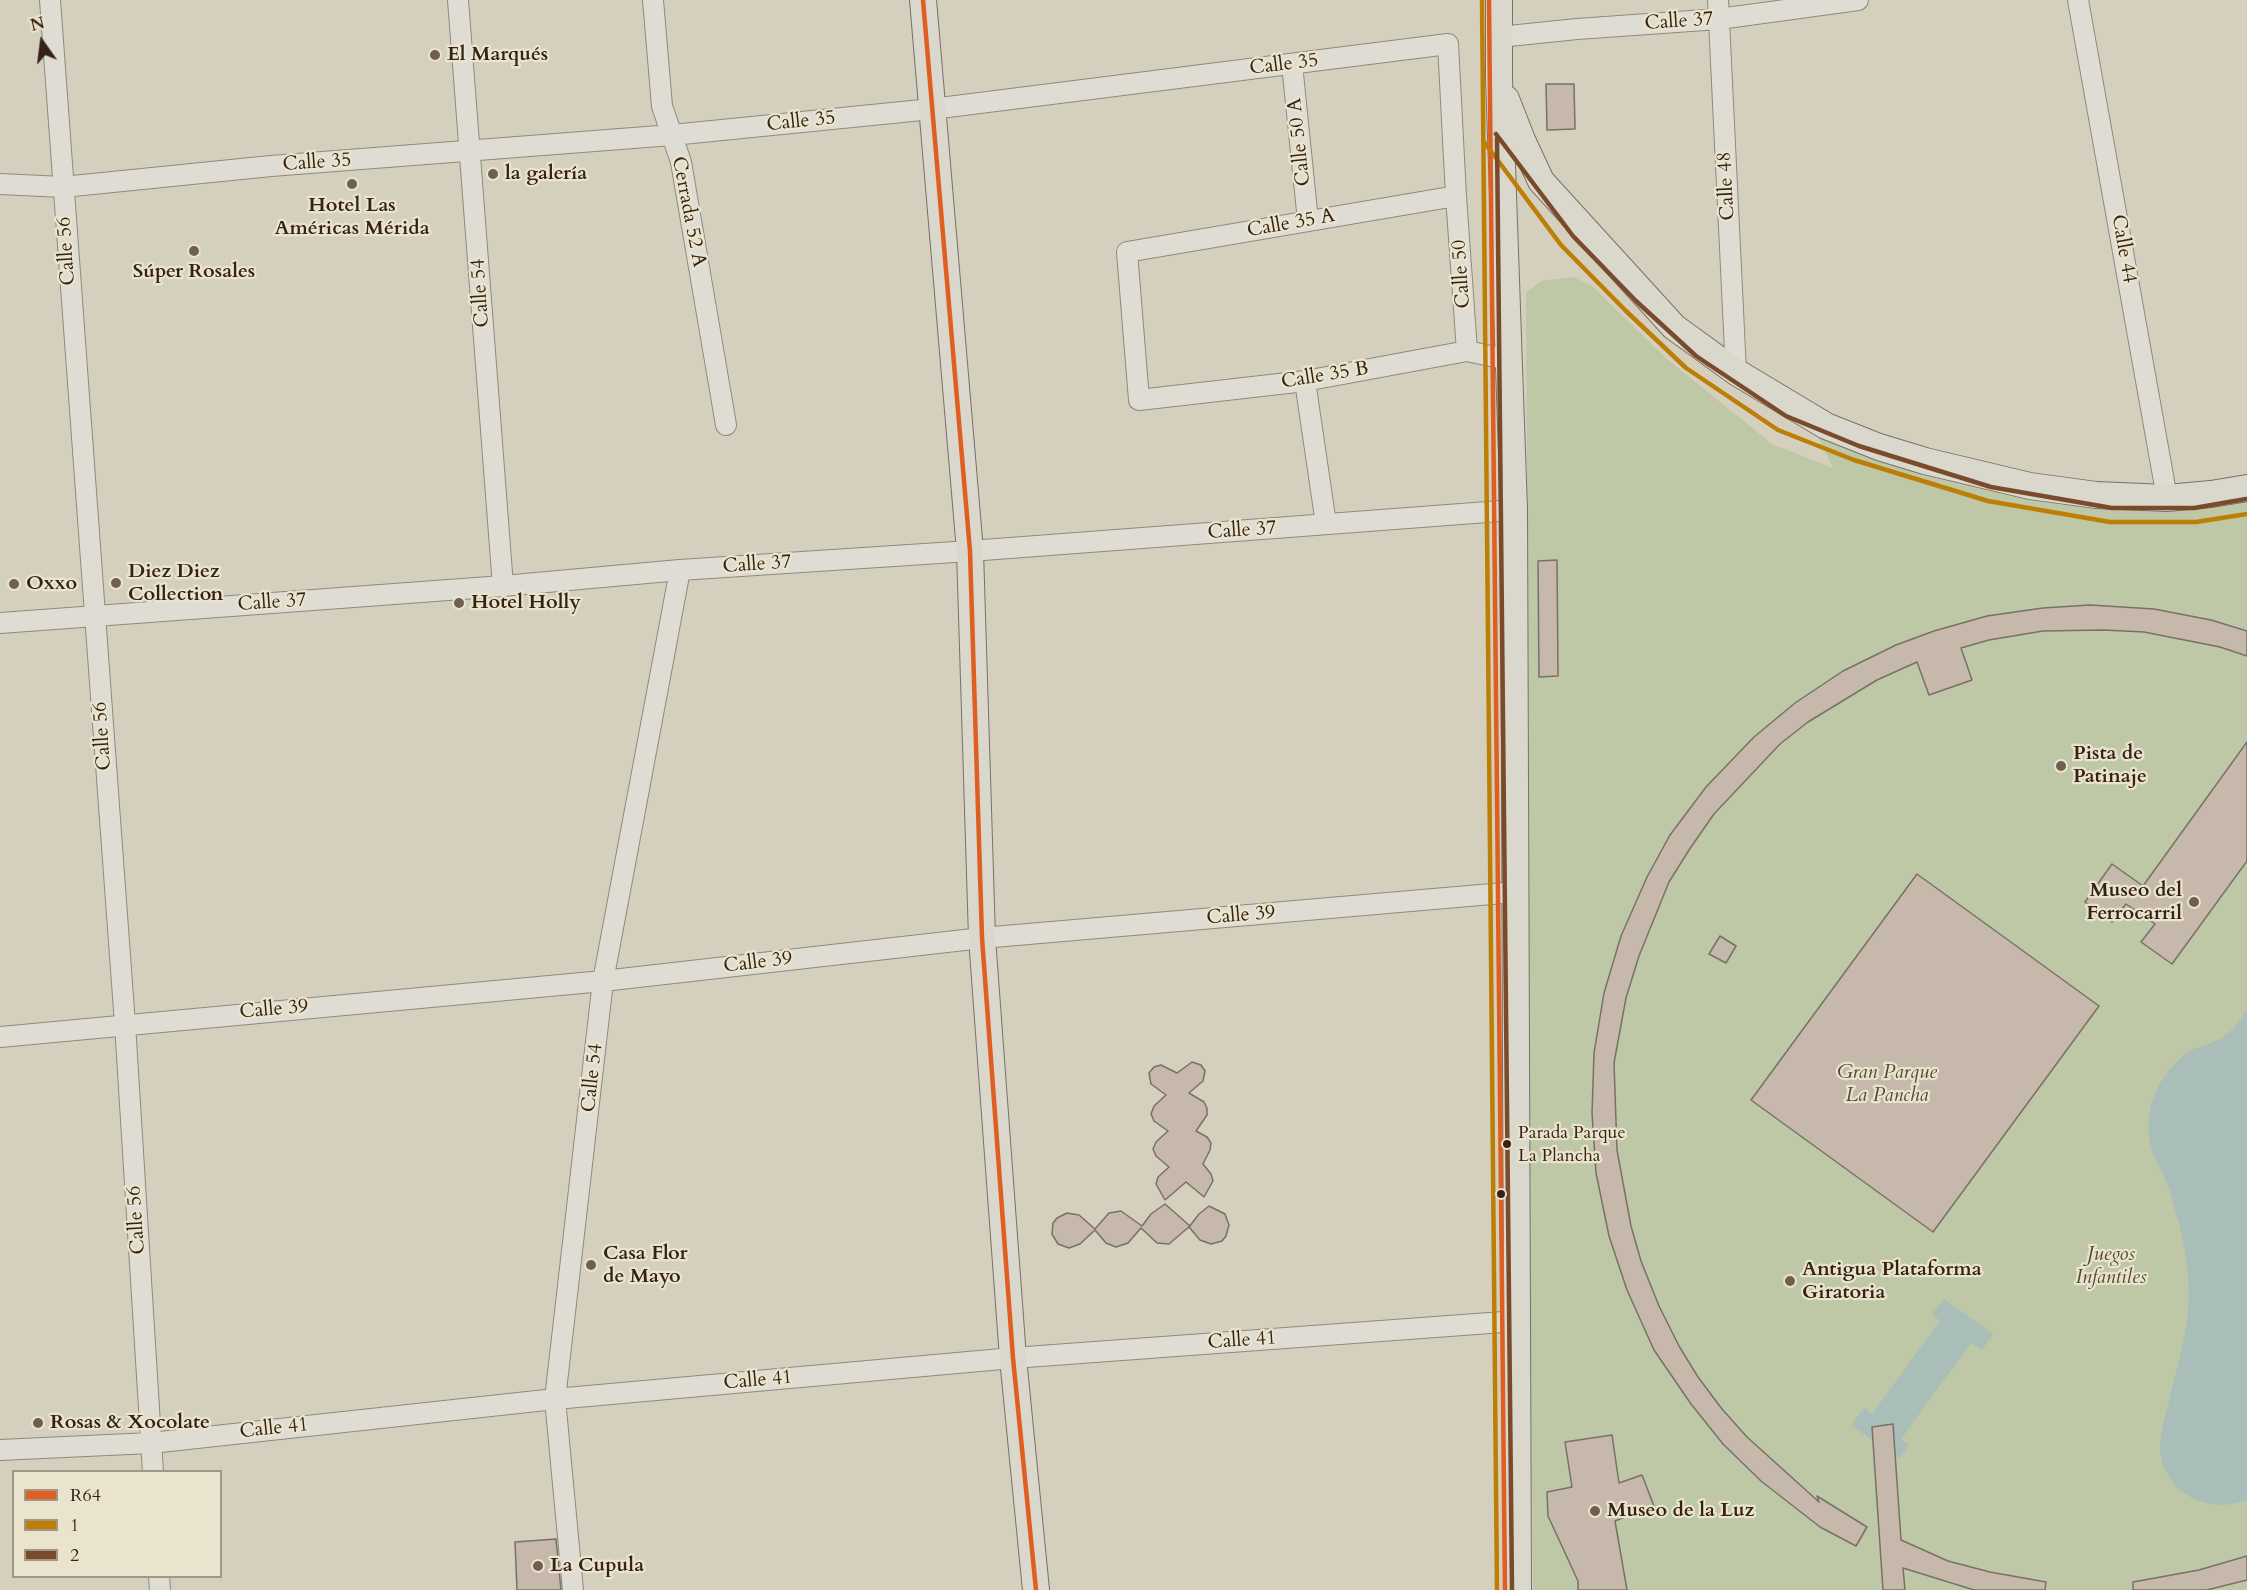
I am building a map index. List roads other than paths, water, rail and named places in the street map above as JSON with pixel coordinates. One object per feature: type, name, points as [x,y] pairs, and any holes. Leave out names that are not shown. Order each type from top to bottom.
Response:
[{"type":"main road","points":[[923,0],[970,551],[982,938],[1013,1358],[1036,1590]]},
{"type":"main road","points":[[1499,0],[1499,79],[1514,510],[1518,1590]]},
{"type":"main road","points":[[1499,79],[1541,182],[1674,327],[1736,372],[1826,426],[1879,447],[1925,461],[2030,486],[2096,495],[2167,498],[2247,488]]},
{"type":"street","name":"Calle 56","points":[[50,0],[125,1024],[153,1470]]},
{"type":"street","name":"Calle 54","points":[[458,0],[503,586]]},
{"type":"street","name":"Cerrada 52 A","points":[[653,0],[662,106],[681,162],[726,425]]},
{"type":"street","name":"Calle 37","points":[[1499,37],[1719,10],[1858,0]]},
{"type":"street","name":"Calle 44","points":[[2078,0],[2167,498]]},
{"type":"street","name":"Calle 48","points":[[1719,10],[1736,372]]},
{"type":"street","name":"Calle 35","points":[[0,184],[63,187],[271,166],[672,135],[932,109],[1448,44],[1456,196]]},
{"type":"street","name":"Calle 50 A","points":[[1292,64],[1308,221]]},
{"type":"street","name":"Calle 35 A","points":[[1140,400],[1127,252],[1456,196]]},
{"type":"street","name":"Calle 50","points":[[1456,196],[1467,351]]},
{"type":"street","name":"Calle 35 B","points":[[1140,400],[1305,381],[1467,351],[1509,360]]},
{"type":"street","points":[[1305,381],[1326,524]]},
{"type":"street","name":"Calle 37","points":[[0,623],[503,586],[680,570],[970,551],[1514,510]]},
{"type":"street","name":"Calle 54","points":[[573,1590],[555,1399],[603,981],[680,570]]},
{"type":"street","name":"Calle 39","points":[[0,1037],[603,981],[982,938],[1515,892]]},
{"type":"street","name":"Calle 41","points":[[0,1450],[151,1443],[555,1399],[1013,1358],[1517,1321]]},
{"type":"place","name":"El Marqués","points":[[435,55]]},
{"type":"place","name":"la galería","points":[[493,174]]},
{"type":"place","name":"Hotel Las Américas Mérida","points":[[352,184]]},
{"type":"place","name":"Súper Rosales","points":[[194,251]]},
{"type":"place","name":"Diez Diez Collection","points":[[116,583]]},
{"type":"place","name":"Oxxo","points":[[14,584]]},
{"type":"place","name":"Hotel Holly","points":[[459,603]]},
{"type":"place","name":"Pista de Patinaje","points":[[2061,766]]},
{"type":"place","name":"Museo del Ferrocarril","points":[[2194,902]]},
{"type":"place","name":"Parada Parque La Plancha","points":[[1507,1144]]},
{"type":"place","name":"Casa Flor de Mayo","points":[[591,1265]]},
{"type":"place","name":"Antigua Plataforma Giratoria","points":[[1790,1281]]},
{"type":"place","name":"Rosas & Xocolate","points":[[38,1423]]},
{"type":"place","name":"Museo de la Luz","points":[[1595,1511]]},
{"type":"place","name":"La Cupula","points":[[538,1566]]},
{"type":"park label","name":"Gran Parque La Pancha","points":[[1887,1084]]},
{"type":"park label","name":"Juegos Infantiles","points":[[2111,1266]]}]
